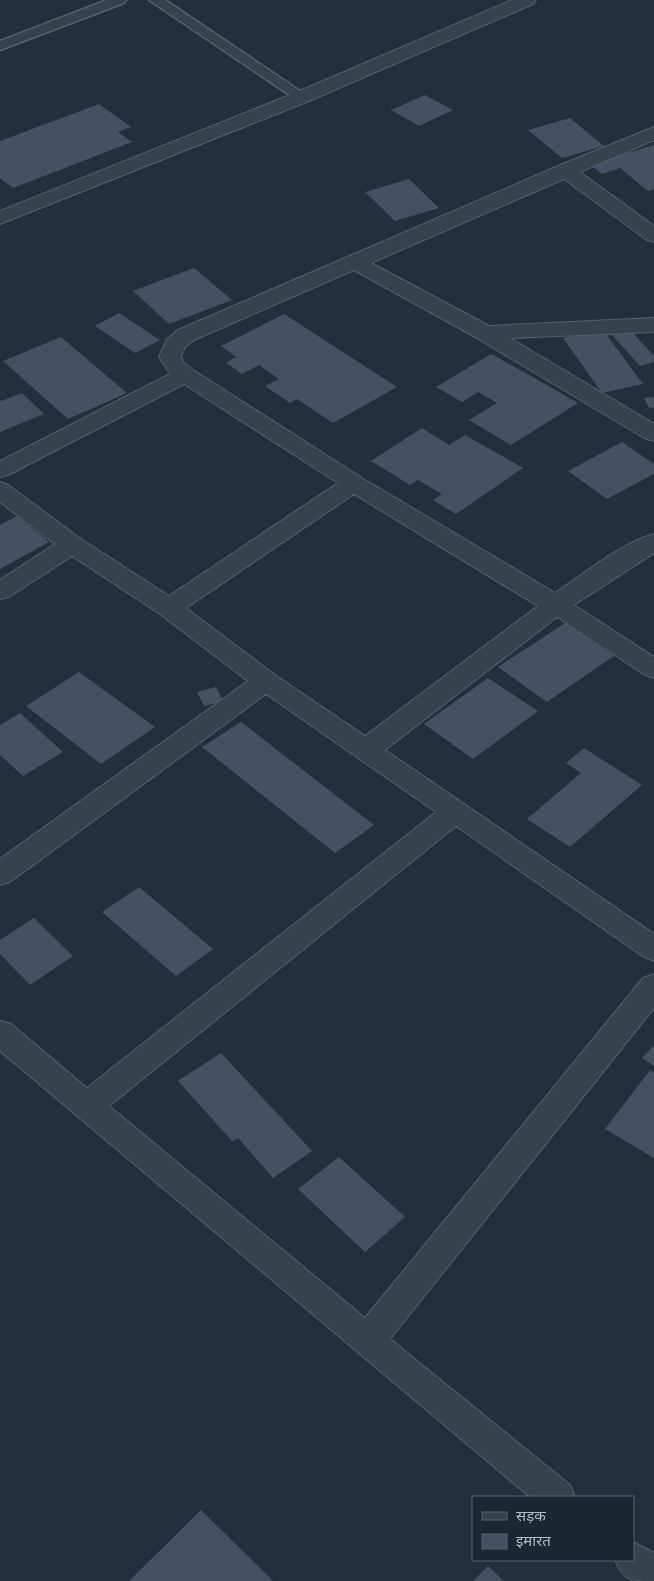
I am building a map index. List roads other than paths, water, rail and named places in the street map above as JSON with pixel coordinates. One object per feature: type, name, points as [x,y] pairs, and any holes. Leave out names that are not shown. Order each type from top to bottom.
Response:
[{"type":"street","points":[[0,218],[302,97],[528,0]]},
{"type":"street","points":[[654,133],[186,334],[175,344],[170,357],[175,367],[185,375],[354,483],[556,605],[654,669]]},
{"type":"street","points":[[565,170],[654,236]]},
{"type":"street","points":[[354,262],[485,333],[654,434]]},
{"type":"street","points":[[485,333],[654,325]]},
{"type":"street","points":[[0,470],[185,375]]},
{"type":"street","points":[[169,608],[354,483]]},
{"type":"street","points":[[0,490],[72,545],[169,608],[266,681],[654,949]]},
{"type":"street","points":[[367,749],[556,605],[619,562],[654,542]]},
{"type":"street","points":[[0,591],[72,545]]},
{"type":"street","points":[[0,874],[266,681]]},
{"type":"street","points":[[87,1106],[456,811]]},
{"type":"street","points":[[366,1341],[654,986]]},
{"type":"street","points":[[0,1033],[366,1341],[556,1496]]},
{"type":"street","points":[[634,1561],[654,1577]]},
{"type":"lane","points":[[0,46],[119,0]]},
{"type":"lane","points":[[156,0],[302,97]]}]
